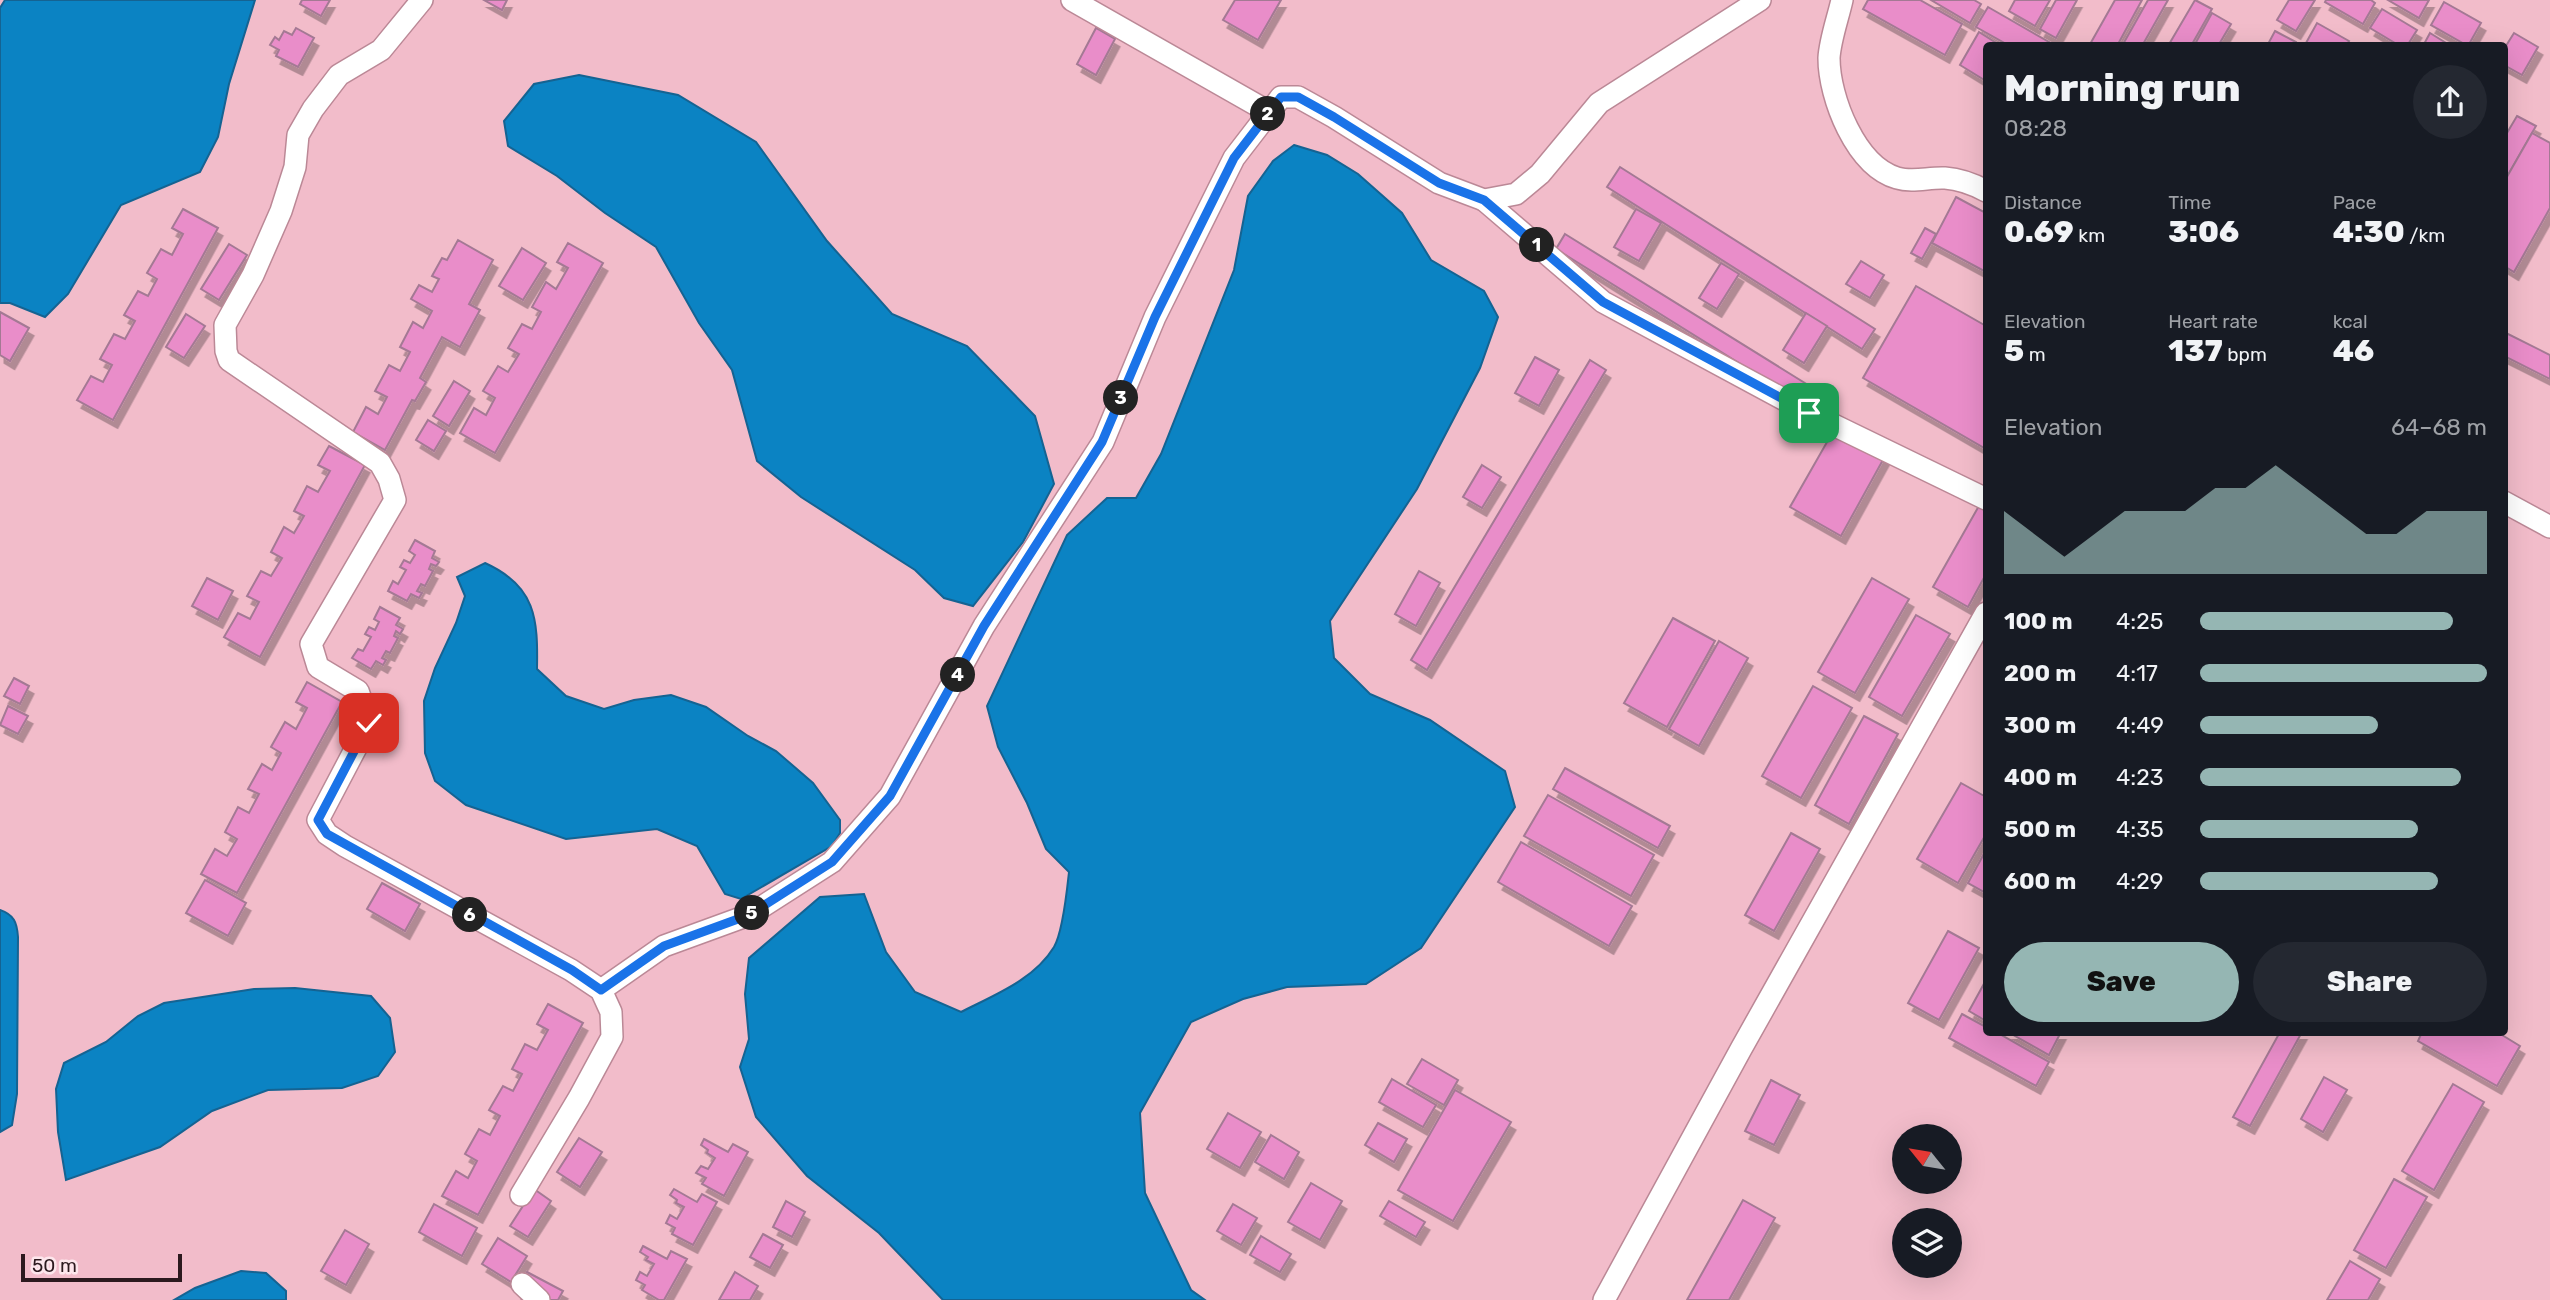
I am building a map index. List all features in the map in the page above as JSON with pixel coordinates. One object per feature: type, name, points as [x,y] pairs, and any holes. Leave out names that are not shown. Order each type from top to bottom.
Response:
[{"type":"street","points":[[422,0],[382,50],[339,75],[313,109],[298,135],[295,167],[281,211],[253,275],[225,326],[226,351],[229,360],[380,463],[389,479],[395,500],[311,644],[318,667],[358,691],[369,723],[318,820],[327,834],[572,970],[601,990],[611,1012],[612,1037],[593,1076],[521,1195]]},
{"type":"street","points":[[1072,0],[1269,112]]},
{"type":"street","points":[[1484,200],[1516,194],[1540,174],[1599,103],[1760,0]]},
{"type":"street","points":[[1842,0],[1829,58],[1838,107],[1860,150],[1881,172],[1899,179],[1922,181],[1946,178],[1983,189]]},
{"type":"street","points":[[601,990],[664,946],[749,915],[832,862],[890,796],[984,626],[1102,442],[1155,317],[1234,158],[1281,97],[1298,97],[1439,183],[1484,200],[1603,302],[1809,413],[1983,498]]},
{"type":"street","points":[[2508,504],[2550,527]]},
{"type":"street","points":[[1604,1300],[1747,1037],[1981,635]]},
{"type":"street","points":[[522,1284],[539,1300]]},
{"type":"water","points":[[5,0],[255,0],[229,84],[218,137],[200,172],[121,205],[68,294],[45,317],[10,303],[0,303],[0,8]]},
{"type":"water","points":[[579,75],[678,95],[756,142],[827,241],[892,314],[967,346],[1035,416],[1054,484],[1023,542],[973,606],[944,598],[915,570],[801,497],[757,461],[732,370],[699,323],[656,247],[557,176],[508,146],[504,121],[534,84]]},
{"type":"water","points":[[1294,145],[1327,155],[1358,174],[1402,213],[1431,260],[1484,291],[1498,317],[1480,368],[1417,489],[1330,621],[1334,658],[1370,694],[1430,720],[1505,771],[1515,807],[1421,948],[1366,984],[1287,987],[1243,999],[1191,1022],[1140,1113],[1145,1193],[1191,1290],[1205,1300],[943,1300],[879,1233],[807,1176],[756,1117],[740,1067],[749,1039],[745,994],[749,958],[820,897],[864,894],[886,952],[915,992],[961,1012],[1000,993],[1024,978],[1046,959],[1057,940],[1069,872],[1046,849],[1027,803],[998,747],[987,706],[1067,535],[1107,498],[1136,498],[1161,454],[1234,270],[1248,196],[1273,161]]},
{"type":"water","points":[[485,563],[515,582],[524,593],[534,620],[537,669],[566,696],[604,709],[634,700],[671,695],[706,707],[748,736],[776,751],[813,783],[840,820],[840,833],[832,846],[741,899],[725,894],[697,846],[657,829],[566,839],[466,805],[435,781],[425,753],[424,701],[465,596],[457,577]]},
{"type":"water","points":[[0,910],[14,920],[18,937],[17,1094],[12,1125],[0,1132]]},
{"type":"water","points":[[295,988],[371,996],[390,1018],[395,1052],[378,1076],[342,1088],[268,1090],[212,1111],[160,1147],[66,1180],[58,1132],[56,1089],[64,1063],[106,1042],[138,1016],[164,1003],[254,989]]},
{"type":"water","points":[[241,1271],[266,1273],[286,1291],[286,1300],[174,1300],[195,1288]]},
{"type":"building","points":[[302,0],[330,0],[321,16],[300,4]]},
{"type":"building","points":[[484,0],[507,0],[502,10]]},
{"type":"building","points":[[1235,0],[1281,0],[1258,40],[1223,20]]},
{"type":"building","points":[[1868,0],[1920,0],[1962,24],[1945,55],[1863,9]]},
{"type":"building","points":[[1931,0],[1974,0],[1981,4],[1970,23]]},
{"type":"building","points":[[2015,0],[2050,0],[2035,26],[2009,11]]},
{"type":"building","points":[[2056,0],[2077,0],[2056,38],[2040,29]]},
{"type":"building","points":[[2115,0],[2142,0],[2119,42],[2091,42]]},
{"type":"building","points":[[2148,0],[2168,0],[2144,42],[2124,42]]},
{"type":"building","points":[[2195,0],[2212,9],[2193,42],[2170,42]]},
{"type":"building","points":[[2289,0],[2315,0],[2296,31],[2277,20]]},
{"type":"building","points":[[2371,0],[2375,3],[2363,24],[2325,2]]},
{"type":"building","points":[[2388,0],[2429,0],[2419,18]]},
{"type":"building","points":[[2444,2],[2481,23],[2470,42],[2461,42],[2431,25]]},
{"type":"building","points":[[1988,7],[2049,42],[2003,42],[1976,27]]},
{"type":"building","points":[[2382,9],[2417,30],[2410,42],[2393,42],[2370,28]]},
{"type":"building","points":[[2212,13],[2231,24],[2220,42],[2196,42]]},
{"type":"building","points":[[2317,23],[2349,41],[2348,42],[2307,42]]},
{"type":"building","points":[[296,28],[314,38],[298,67],[276,56],[279,50],[270,45],[275,37],[279,40],[284,31],[292,35]]},
{"type":"building","points":[[1096,28],[1115,39],[1096,75],[1077,64]]},
{"type":"building","points":[[2275,31],[2296,42],[2269,42]]},
{"type":"building","points":[[1979,32],[1995,42],[1983,42],[1983,79],[1960,65]]},
{"type":"building","points":[[2430,33],[2445,42],[2425,42]]},
{"type":"building","points":[[2514,33],[2538,47],[2522,75],[2508,67],[2508,43]]},
{"type":"building","points":[[2517,116],[2536,126],[2508,175],[2508,131]]},
{"type":"building","points":[[2532,133],[2550,143],[2550,208],[2514,272],[2508,268],[2508,175]]},
{"type":"building","points":[[1620,167],[1875,329],[1862,349],[1607,187]]},
{"type":"building","points":[[1956,197],[1983,211],[1983,270],[1932,243]]},
{"type":"building","points":[[183,209],[218,228],[113,420],[77,400],[91,376],[103,382],[112,365],[100,359],[114,334],[125,339],[135,321],[124,315],[138,291],[148,296],[157,279],[147,273],[161,249],[172,255],[183,234],[172,228]]},
{"type":"building","points":[[1636,209],[1661,223],[1639,261],[1614,247]]},
{"type":"building","points":[[1925,228],[1936,234],[1922,259],[1911,253]]},
{"type":"building","points":[[1565,234],[1821,393],[1811,408],[1556,249]]},
{"type":"building","points":[[458,240],[493,260],[469,304],[480,310],[460,347],[442,337],[420,378],[426,382],[415,401],[412,400],[385,450],[353,432],[366,407],[378,414],[387,397],[375,391],[389,365],[400,371],[410,352],[400,347],[413,322],[423,328],[432,311],[411,299],[419,285],[432,292],[439,279],[432,276],[442,258],[447,260]]},
{"type":"building","points":[[568,243],[603,263],[495,453],[460,433],[474,408],[486,415],[495,398],[483,391],[498,366],[508,372],[519,354],[508,348],[522,324],[532,329],[541,312],[532,307],[546,282],[556,289],[568,268],[557,262]]},
{"type":"building","points":[[229,244],[247,255],[219,300],[201,289]]},
{"type":"building","points":[[522,248],[546,263],[523,300],[499,286]]},
{"type":"building","points":[[1861,261],[1884,275],[1870,298],[1846,284]]},
{"type":"building","points":[[1721,263],[1739,274],[1717,309],[1699,298]]},
{"type":"building","points":[[1916,286],[1983,324],[1983,447],[1863,378]]},
{"type":"building","points":[[0,312],[29,328],[10,361],[0,355]]},
{"type":"building","points":[[1806,313],[1827,326],[1804,363],[1783,350]]},
{"type":"building","points":[[186,314],[205,326],[184,358],[166,347]]},
{"type":"building","points":[[2508,334],[2550,355],[2550,379],[2508,358]]},
{"type":"building","points":[[1535,357],[1559,370],[1539,406],[1515,393]]},
{"type":"building","points":[[1590,360],[1606,370],[1427,670],[1411,660]]},
{"type":"building","points":[[454,381],[470,391],[449,426],[433,416]]},
{"type":"building","points":[[428,420],[446,431],[434,451],[416,440]]},
{"type":"building","points":[[1839,421],[1889,449],[1841,536],[1790,507]]},
{"type":"building","points":[[329,446],[365,465],[260,657],[224,637],[238,613],[250,619],[259,602],[247,596],[261,571],[271,576],[282,558],[271,552],[284,527],[294,533],[304,516],[294,511],[307,486],[318,492],[330,471],[318,465]]},
{"type":"building","points":[[1482,465],[1501,477],[1482,508],[1463,497]]},
{"type":"building","points":[[1983,499],[1983,580],[1968,607],[1933,587]]},
{"type":"building","points":[[415,540],[435,551],[432,558],[439,562],[436,566],[431,564],[429,569],[433,571],[425,586],[421,584],[417,591],[422,593],[419,598],[411,594],[407,601],[388,591],[393,581],[398,584],[406,570],[400,567],[404,560],[410,563],[415,555],[409,551]]},
{"type":"building","points":[[1419,571],[1440,583],[1416,626],[1395,614]]},
{"type":"building","points":[[207,578],[233,591],[218,620],[192,606]]},
{"type":"building","points":[[1872,578],[1909,599],[1855,693],[1818,672]]},
{"type":"building","points":[[380,607],[400,618],[396,625],[403,629],[400,634],[396,631],[394,636],[398,638],[390,653],[386,651],[382,658],[386,660],[383,665],[376,661],[371,669],[352,658],[358,649],[363,651],[371,637],[365,634],[369,627],[375,630],[379,622],[374,619]]},
{"type":"building","points":[[1916,615],[1950,634],[1902,716],[1869,697]]},
{"type":"building","points":[[1673,618],[1715,641],[1667,727],[1624,703]]},
{"type":"building","points":[[1719,641],[1748,658],[1699,746],[1669,729]]},
{"type":"building","points":[[14,678],[29,686],[20,704],[4,696]]},
{"type":"building","points":[[307,682],[342,702],[237,893],[201,874],[215,849],[227,856],[237,839],[225,832],[238,807],[249,813],[259,794],[248,789],[262,764],[272,770],[281,753],[271,747],[285,722],[296,729],[307,708],[296,702]]},
{"type":"building","points":[[1813,686],[1852,708],[1801,798],[1762,776]]},
{"type":"building","points":[[8,706],[28,716],[18,734],[0,725]]},
{"type":"building","points":[[1864,716],[1898,734],[1849,824],[1815,805]]},
{"type":"building","points":[[1565,768],[1670,826],[1658,848],[1553,789]]},
{"type":"building","points":[[1961,783],[1983,795],[1983,839],[1958,883],[1917,859]]},
{"type":"building","points":[[1548,795],[1654,855],[1631,896],[1524,836]]},
{"type":"building","points":[[1791,833],[1820,849],[1774,931],[1745,915]]},
{"type":"building","points":[[1521,842],[1632,906],[1609,946],[1498,882]]},
{"type":"building","points":[[1983,856],[1983,891],[1968,883]]},
{"type":"building","points":[[205,880],[246,903],[228,936],[186,913]]},
{"type":"building","points":[[382,883],[420,904],[405,931],[367,909]]},
{"type":"building","points":[[1948,931],[1979,948],[1939,1020],[1908,1003]]},
{"type":"building","points":[[1983,985],[1983,1019],[1969,1011]]},
{"type":"building","points":[[548,1004],[583,1023],[478,1215],[442,1196],[456,1171],[468,1178],[477,1161],[465,1154],[479,1129],[490,1135],[500,1116],[489,1110],[503,1086],[513,1091],[522,1074],[512,1069],[525,1044],[537,1050],[548,1030],[537,1024]]},
{"type":"building","points":[[1962,1014],[1983,1025],[1983,1036],[2003,1036],[2049,1062],[2036,1086],[1949,1038]]},
{"type":"building","points":[[2015,1036],[2059,1036],[2049,1055]]},
{"type":"building","points":[[2278,1036],[2300,1036],[2250,1126],[2233,1117]]},
{"type":"building","points":[[2420,1036],[2504,1036],[2520,1046],[2497,1086],[2418,1041]]},
{"type":"building","points":[[1422,1059],[1458,1080],[1444,1105],[1407,1084]]},
{"type":"building","points":[[2324,1077],[2347,1090],[2323,1132],[2301,1119]]},
{"type":"building","points":[[1392,1079],[1436,1105],[1423,1127],[1379,1102]]},
{"type":"building","points":[[1771,1080],[1800,1095],[1774,1145],[1745,1131]]},
{"type":"building","points":[[2453,1084],[2484,1102],[2434,1190],[2402,1171]]},
{"type":"building","points":[[1455,1090],[1511,1122],[1453,1221],[1398,1190]]},
{"type":"building","points":[[1228,1113],[1261,1132],[1240,1168],[1207,1149]]},
{"type":"building","points":[[1378,1123],[1407,1139],[1394,1162],[1365,1145]]},
{"type":"building","points":[[1271,1135],[1299,1152],[1284,1179],[1255,1162]]},
{"type":"building","points":[[579,1138],[602,1152],[580,1187],[557,1172]]},
{"type":"building","points":[[704,1139],[728,1152],[733,1144],[748,1152],[724,1196],[702,1184],[706,1178],[696,1173],[701,1166],[708,1169],[715,1158],[701,1145]]},
{"type":"building","points":[[2394,1179],[2427,1197],[2386,1268],[2354,1250]]},
{"type":"building","points":[[1311,1183],[1342,1201],[1320,1240],[1288,1222]]},
{"type":"building","points":[[534,1189],[551,1201],[528,1237],[510,1226]]},
{"type":"building","points":[[674,1189],[697,1202],[702,1194],[717,1202],[693,1245],[672,1234],[675,1228],[666,1223],[670,1215],[677,1219],[684,1207],[676,1203],[677,1200],[670,1195]]},
{"type":"building","points":[[1743,1200],[1775,1218],[1729,1300],[1687,1300]]},
{"type":"building","points":[[786,1201],[805,1212],[792,1237],[773,1227]]},
{"type":"building","points":[[1389,1201],[1425,1222],[1416,1237],[1380,1216]]},
{"type":"building","points":[[434,1204],[477,1228],[462,1256],[419,1232]]},
{"type":"building","points":[[1233,1204],[1257,1218],[1241,1245],[1217,1231]]},
{"type":"building","points":[[345,1230],[369,1244],[346,1285],[321,1271]]},
{"type":"building","points":[[763,1234],[783,1245],[770,1268],[750,1257]]},
{"type":"building","points":[[1261,1236],[1291,1254],[1280,1272],[1250,1255]]},
{"type":"building","points":[[498,1238],[527,1256],[511,1282],[482,1264]]},
{"type":"building","points":[[643,1246],[667,1259],[671,1251],[687,1259],[664,1300],[642,1290],[645,1285],[636,1280],[640,1272],[647,1276],[654,1264],[646,1260],[648,1257],[640,1252]]},
{"type":"building","points":[[2350,1261],[2380,1279],[2368,1300],[2327,1300]]},
{"type":"building","points":[[527,1272],[563,1291],[558,1300],[526,1300],[517,1291]]},
{"type":"building","points":[[735,1272],[758,1286],[750,1300],[719,1300]]},
{"type":"route","points":[[369,723],[318,820],[327,834],[510,938],[572,970],[601,990],[664,946],[749,915],[832,862],[890,796],[984,626],[1102,442],[1155,317],[1234,158],[1281,97],[1298,97],[1439,183],[1484,200],[1603,302],[1809,413]]}]
